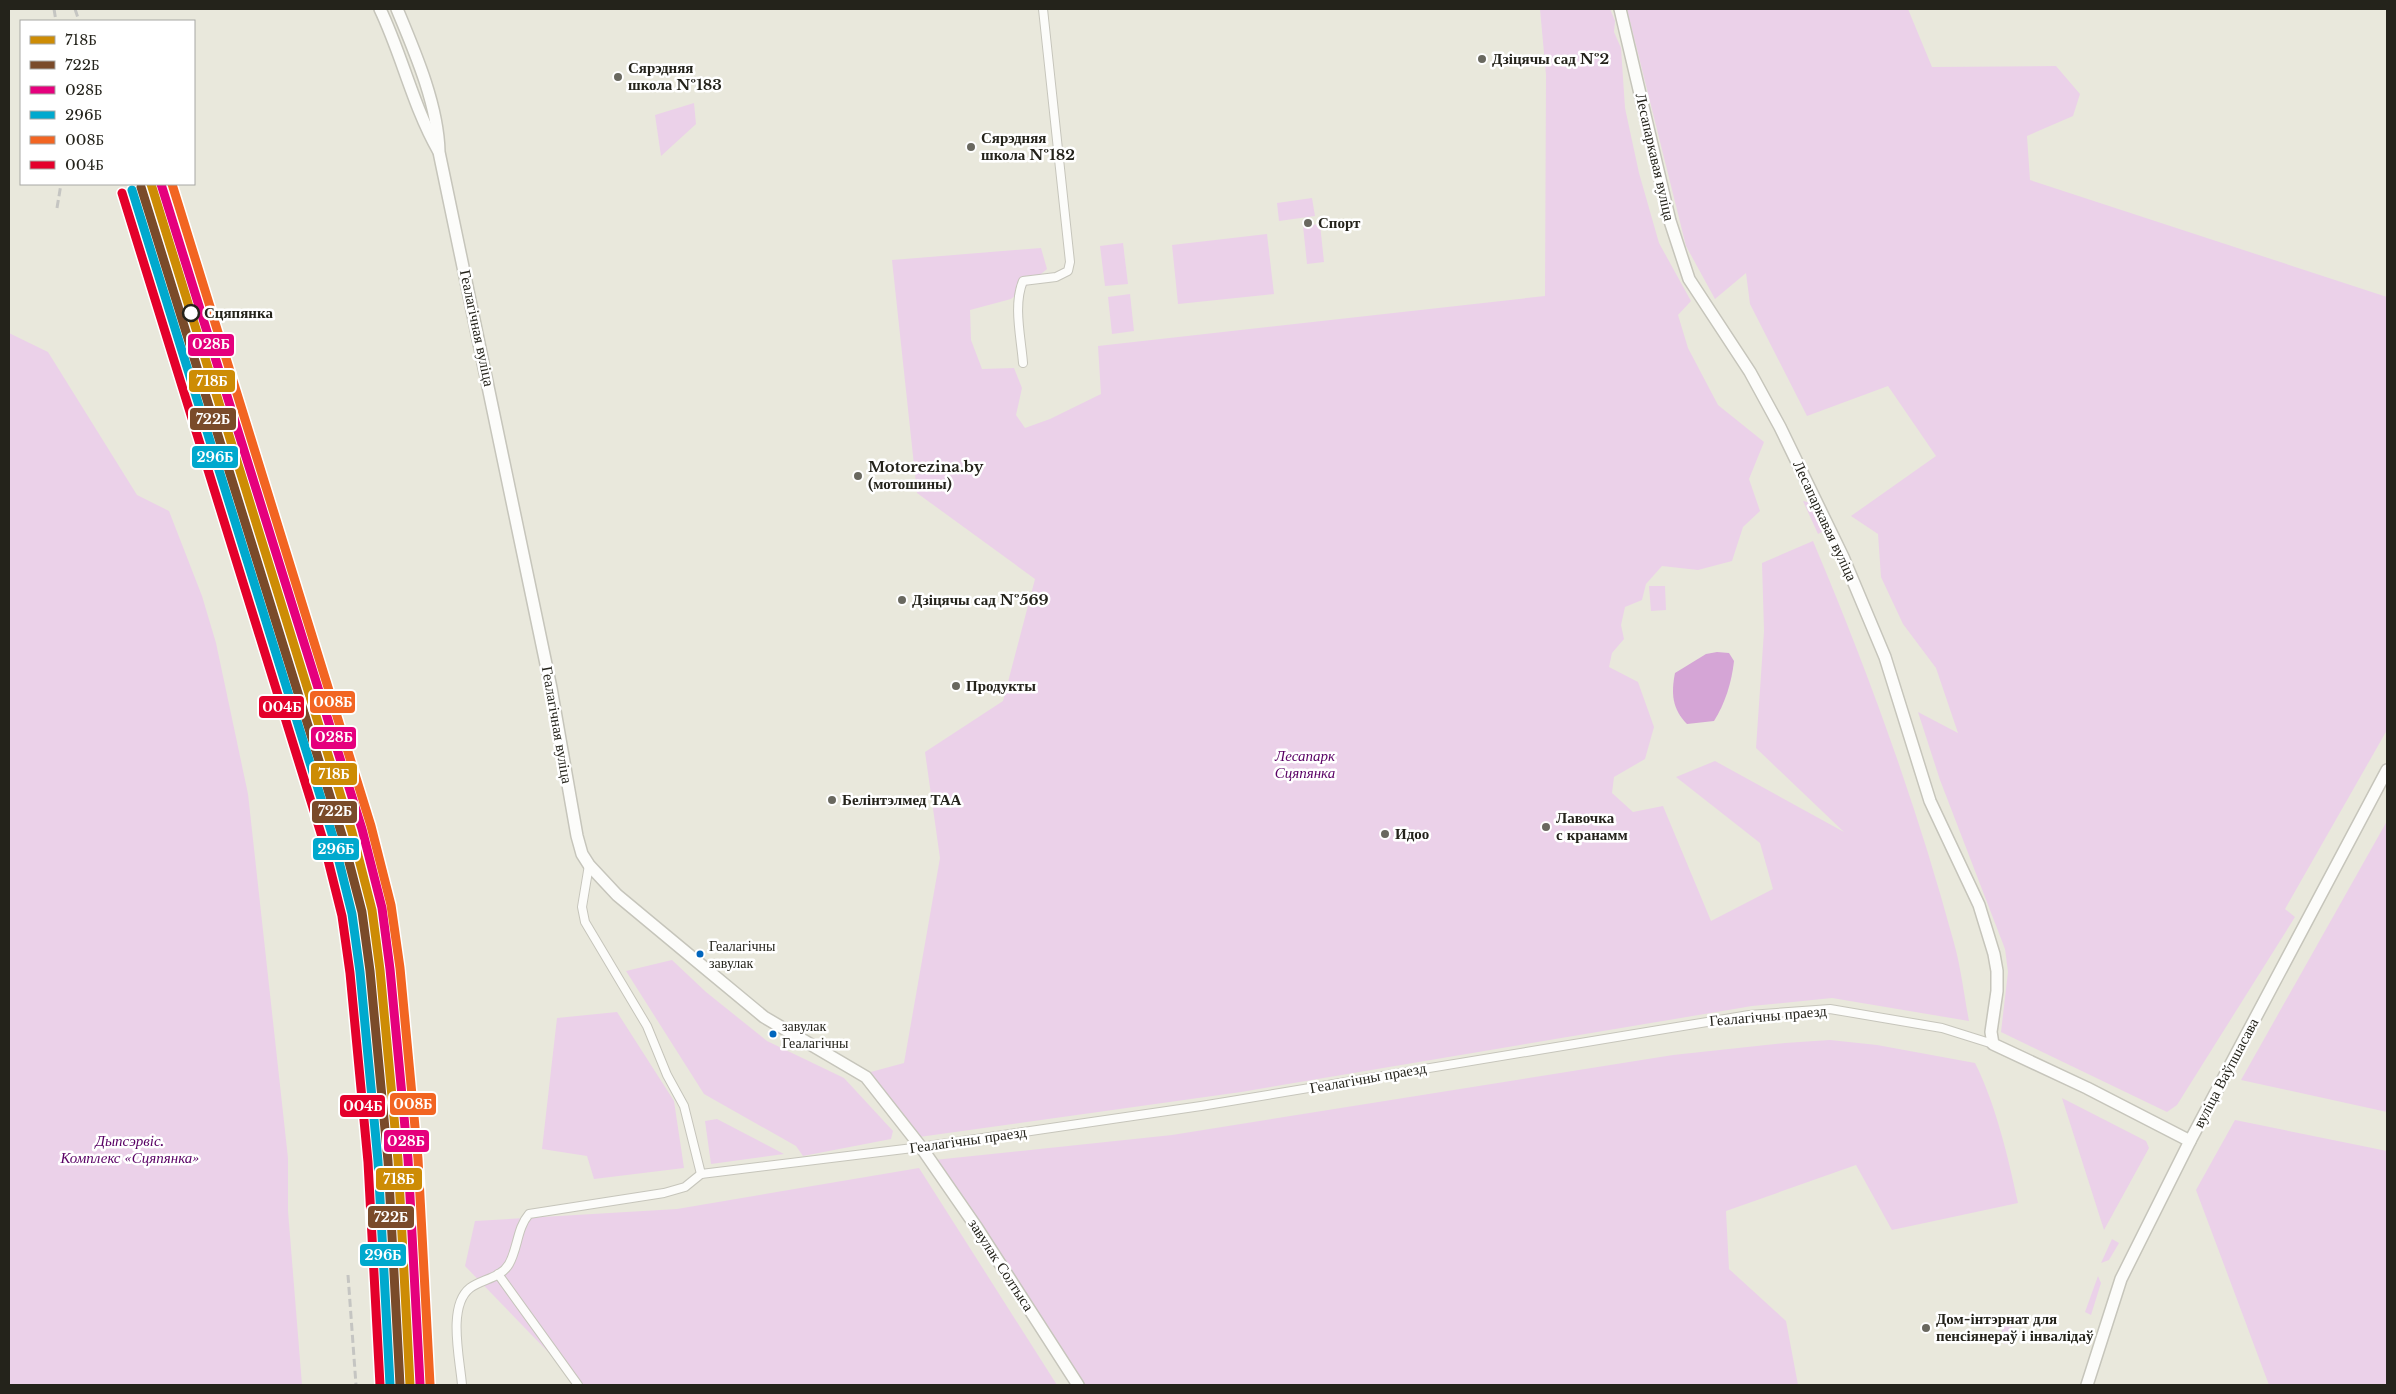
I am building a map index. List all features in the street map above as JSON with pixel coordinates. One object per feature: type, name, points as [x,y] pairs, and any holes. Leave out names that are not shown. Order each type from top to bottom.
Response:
[{"type":"street","name":"Геалагічная вуліца","points":[[380,9],[392,34],[428,133],[439,152]]},
{"type":"street","name":"Геалагічная вуліца","points":[[397,9],[420,66],[439,135],[439,152],[551,688],[577,836],[582,854],[589,865],[630,906],[764,1017],[866,1077],[921,1147]]},
{"type":"street","points":[[1023,363],[1018,303],[1019,290],[1023,281],[1056,277],[1068,271],[1070,262],[1043,9]]},
{"type":"street","name":"Лесапаркавая вуліца","points":[[1620,9],[1670,221],[1690,278],[1750,372],[1780,427],[1843,557],[1885,658],[1930,800],[1982,913],[1997,971],[1997,991],[1991,1032],[1993,1044]]},
{"type":"street","name":"вуліца Ваўпшасава","points":[[2087,1385],[2121,1279],[2190,1141],[2387,770]]},
{"type":"street","points":[[589,865],[582,907],[585,922],[647,1026],[667,1075],[684,1106],[701,1174]]},
{"type":"street","name":"Геалагічны праезд","points":[[498,1274],[508,1265],[522,1221],[528,1214],[664,1194],[685,1187],[701,1174],[921,1147],[1201,1106],[1749,1015],[1830,1010],[1942,1028],[1993,1044],[2087,1088],[2190,1141]]},
{"type":"street","name":"завулак Солтыса","points":[[921,1147],[990,1247],[1078,1385]]},
{"type":"street","points":[[462,1385],[457,1319],[458,1306],[470,1288],[498,1274],[578,1385]]},
{"type":"green space","name":"Лесапарк Сцяпянка","points":[[1540,9],[1610,9],[1615,21],[1614,32],[1621,48],[1625,108],[1639,173],[1659,243],[1691,301],[1678,315],[1688,348],[1718,405],[1764,442],[1749,479],[1760,511],[1743,527],[1732,561],[1698,570],[1662,566],[1646,584],[1642,600],[1625,607],[1621,625],[1624,639],[1612,653],[1609,667],[1638,682],[1654,727],[1645,759],[1614,777],[1612,793],[1633,812],[1663,806],[1711,921],[1773,889],[1760,843],[1676,777],[1715,761],[1844,832],[1756,748],[1764,631],[1762,563],[1813,541],[1853,639],[1908,790],[1954,943],[1969,1021],[1832,998],[1752,1006],[1241,1092],[912,1138],[873,1088],[856,1076],[904,1063],[940,858],[925,752],[1003,701],[1035,579],[917,493],[892,260],[1041,248],[1047,269],[1011,299],[970,310],[971,340],[982,369],[1014,368],[1022,388],[1016,415],[1025,428],[1050,419],[1101,394],[1098,346],[1545,296],[1546,75]]},
{"type":"green space","points":[[1627,9],[1908,9],[1932,67],[2056,66],[2080,94],[2073,116],[2027,136],[2030,180],[2387,297],[2387,730],[2285,909],[2295,917],[2177,1105],[2167,1112],[2001,1032],[2008,972],[2005,949],[1940,780],[1918,712],[1958,733],[1936,668],[1903,624],[1881,577],[1878,534],[1851,516],[1936,456],[1888,386],[1807,416],[1750,304],[1746,273],[1715,299],[1686,246]]},
{"type":"green space","points":[[694,103],[696,124],[661,156],[655,115]]},
{"type":"green space","points":[[1312,198],[1315,216],[1279,221],[1277,203]]},
{"type":"green space","points":[[1320,224],[1324,262],[1307,264],[1303,226]]},
{"type":"green space","points":[[1267,234],[1274,294],[1178,304],[1172,245]]},
{"type":"green space","points":[[1123,243],[1128,284],[1105,286],[1100,246]]},
{"type":"green space","points":[[1130,294],[1134,331],[1112,334],[1108,297]]},
{"type":"green space","name":"Дыпсэрвіс. Комплекс «Сцяпянка»","points":[[9,333],[48,352],[137,495],[169,511],[202,596],[216,643],[248,794],[288,1158],[288,1211],[302,1385],[9,1385]]},
{"type":"green space","points":[[1803,501],[1812,503],[1825,530],[1818,534]]},
{"type":"green space","points":[[1649,586],[1665,586],[1666,610],[1651,611]]},
{"type":"green space","points":[[2387,821],[2387,1112],[2241,1080]]},
{"type":"green space","points":[[672,960],[706,992],[767,1041],[844,1078],[893,1131],[891,1139],[803,1156],[796,1146],[704,1094],[626,971]]},
{"type":"green space","points":[[617,1012],[674,1101],[684,1168],[594,1179],[587,1156],[542,1149],[557,1018]]},
{"type":"green space","points":[[1830,1040],[1877,1045],[1975,1063],[1995,1113],[2018,1203],[1892,1230],[1856,1165],[1726,1211],[1729,1269],[1786,1321],[1798,1385],[1085,1385],[934,1160],[1172,1135],[1673,1055]]},
{"type":"green space","points":[[2062,1098],[2146,1141],[2149,1148],[2104,1230]]},
{"type":"green space","points":[[717,1119],[784,1154],[711,1164],[705,1121]]},
{"type":"green space","points":[[2235,1120],[2387,1151],[2387,1385],[2269,1385],[2196,1190]]},
{"type":"green space","points":[[919,1168],[1057,1385],[580,1385],[465,1266],[475,1221],[677,1209]]},
{"type":"green space","points":[[2112,1239],[2119,1243],[2109,1260],[2101,1263]]},
{"type":"green space","points":[[2098,1276],[2101,1283],[2091,1315],[2085,1312]]},
{"type":"green space","points":[[2011,1323],[2014,1343],[2004,1344],[2001,1325]]},
{"type":"shaded area","points":[[1717,652],[1729,653],[1734,661],[1725,700],[1714,721],[1687,724],[1678,713],[1674,700],[1675,673],[1706,654]]},
{"type":"railway","points":[[54,9],[56,20]]},
{"type":"railway","points":[[75,9],[79,20]]},
{"type":"railway","points":[[57,208],[61,185]]},
{"type":"railway","points":[[132,185],[238,526],[280,649],[325,803],[360,961],[379,1173],[392,1385]]},
{"type":"railway","points":[[348,1275],[356,1385]]},
{"type":"transit line","name":"718Б","points":[[151,185],[352,832],[372,910],[380,970],[398,1160],[410,1385]]},
{"type":"transit line","name":"028Б","points":[[161,185],[362,829],[382,908],[390,969],[408,1159],[420,1384]]},
{"type":"transit line","name":"008Б","points":[[172,185],[371,826],[391,905],[400,968],[418,1159],[430,1384]]},
{"type":"transit line","name":"722Б","points":[[141,187],[342,835],[362,912],[370,971],[388,1161],[400,1385]]},
{"type":"transit line","name":"296Б","points":[[132,190],[333,837],[352,914],[360,972],[378,1161],[390,1385]]},
{"type":"transit line","name":"004Б","points":[[122,193],[323,840],[342,916],[350,973],[368,1162],[380,1385]]},
{"type":"place","name":"Дзіцячы сад №2","points":[[1482,59]]},
{"type":"place","name":"Сярэдняя школа №183","points":[[618,77]]},
{"type":"place","name":"Сярэдняя школа №182","points":[[971,147]]},
{"type":"place","name":"Спорт","points":[[1308,223]]},
{"type":"place","name":"Сцяпянка","points":[[191,313]]},
{"type":"place","name":"Motorezina.by (мотошины)","points":[[858,476]]},
{"type":"place","name":"Дзіцячы сад №569","points":[[902,600]]},
{"type":"place","name":"Продукты","points":[[956,686]]},
{"type":"place","name":"Белінтэлмед ТАА","points":[[832,800]]},
{"type":"place","name":"Лавочка с кранамм","points":[[1546,827]]},
{"type":"place","name":"Идоо","points":[[1385,834]]},
{"type":"place","name":"Геалагічны завулак","points":[[700,954]]},
{"type":"place","name":"завулак Геалагічны","points":[[773,1034]]},
{"type":"place","name":"Дом-інтэрнат для пенсіянераў і інвалідаў","points":[[1926,1328]]}]
